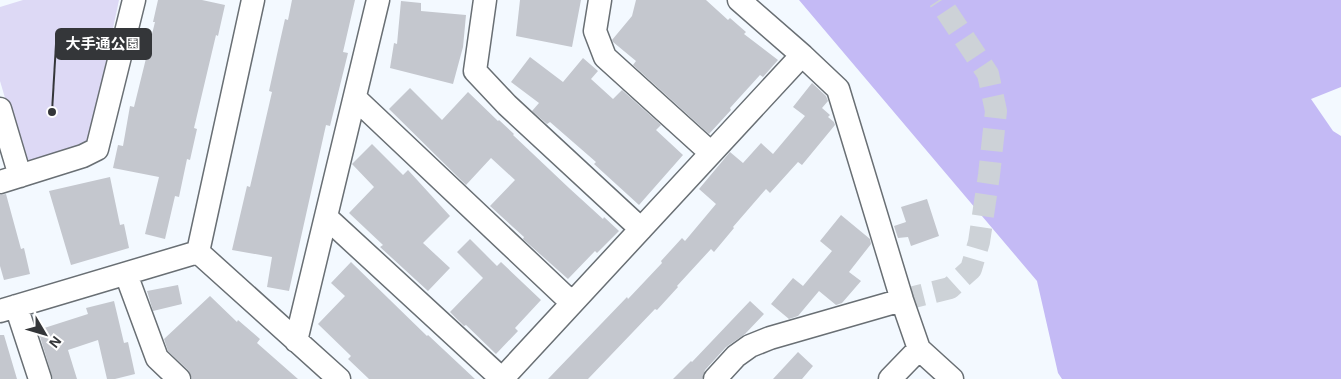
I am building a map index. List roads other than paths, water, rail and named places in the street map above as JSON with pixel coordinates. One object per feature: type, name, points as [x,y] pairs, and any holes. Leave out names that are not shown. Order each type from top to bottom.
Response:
[{"type":"street","points":[[0,109],[10,179],[83,156],[97,149],[134,0]]},
{"type":"street","points":[[198,252],[253,0]]},
{"type":"street","points":[[296,341],[378,0]]},
{"type":"street","points":[[485,0],[475,71],[507,105],[640,229]]},
{"type":"street","points":[[600,0],[595,31],[606,57],[711,153]]},
{"type":"street","points":[[739,0],[838,89],[902,300],[919,349],[952,379]]},
{"type":"street","points":[[326,217],[502,379],[802,55]]},
{"type":"street","points":[[354,98],[572,303]]},
{"type":"street","points":[[40,379],[8,309],[198,252]]},
{"type":"street","points":[[198,252],[339,379]]},
{"type":"street","points":[[126,274],[156,358],[179,379]]},
{"type":"street","points":[[716,379],[736,356],[750,346],[770,338],[902,300]]},
{"type":"street","points":[[890,379],[919,349]]},
{"type":"tunnel","points":[[902,300],[950,288],[971,269],[979,242],[989,175],[996,111],[988,74],[939,0]]},
{"type":"place","name":"大手通公園","points":[[52,112]]}]
